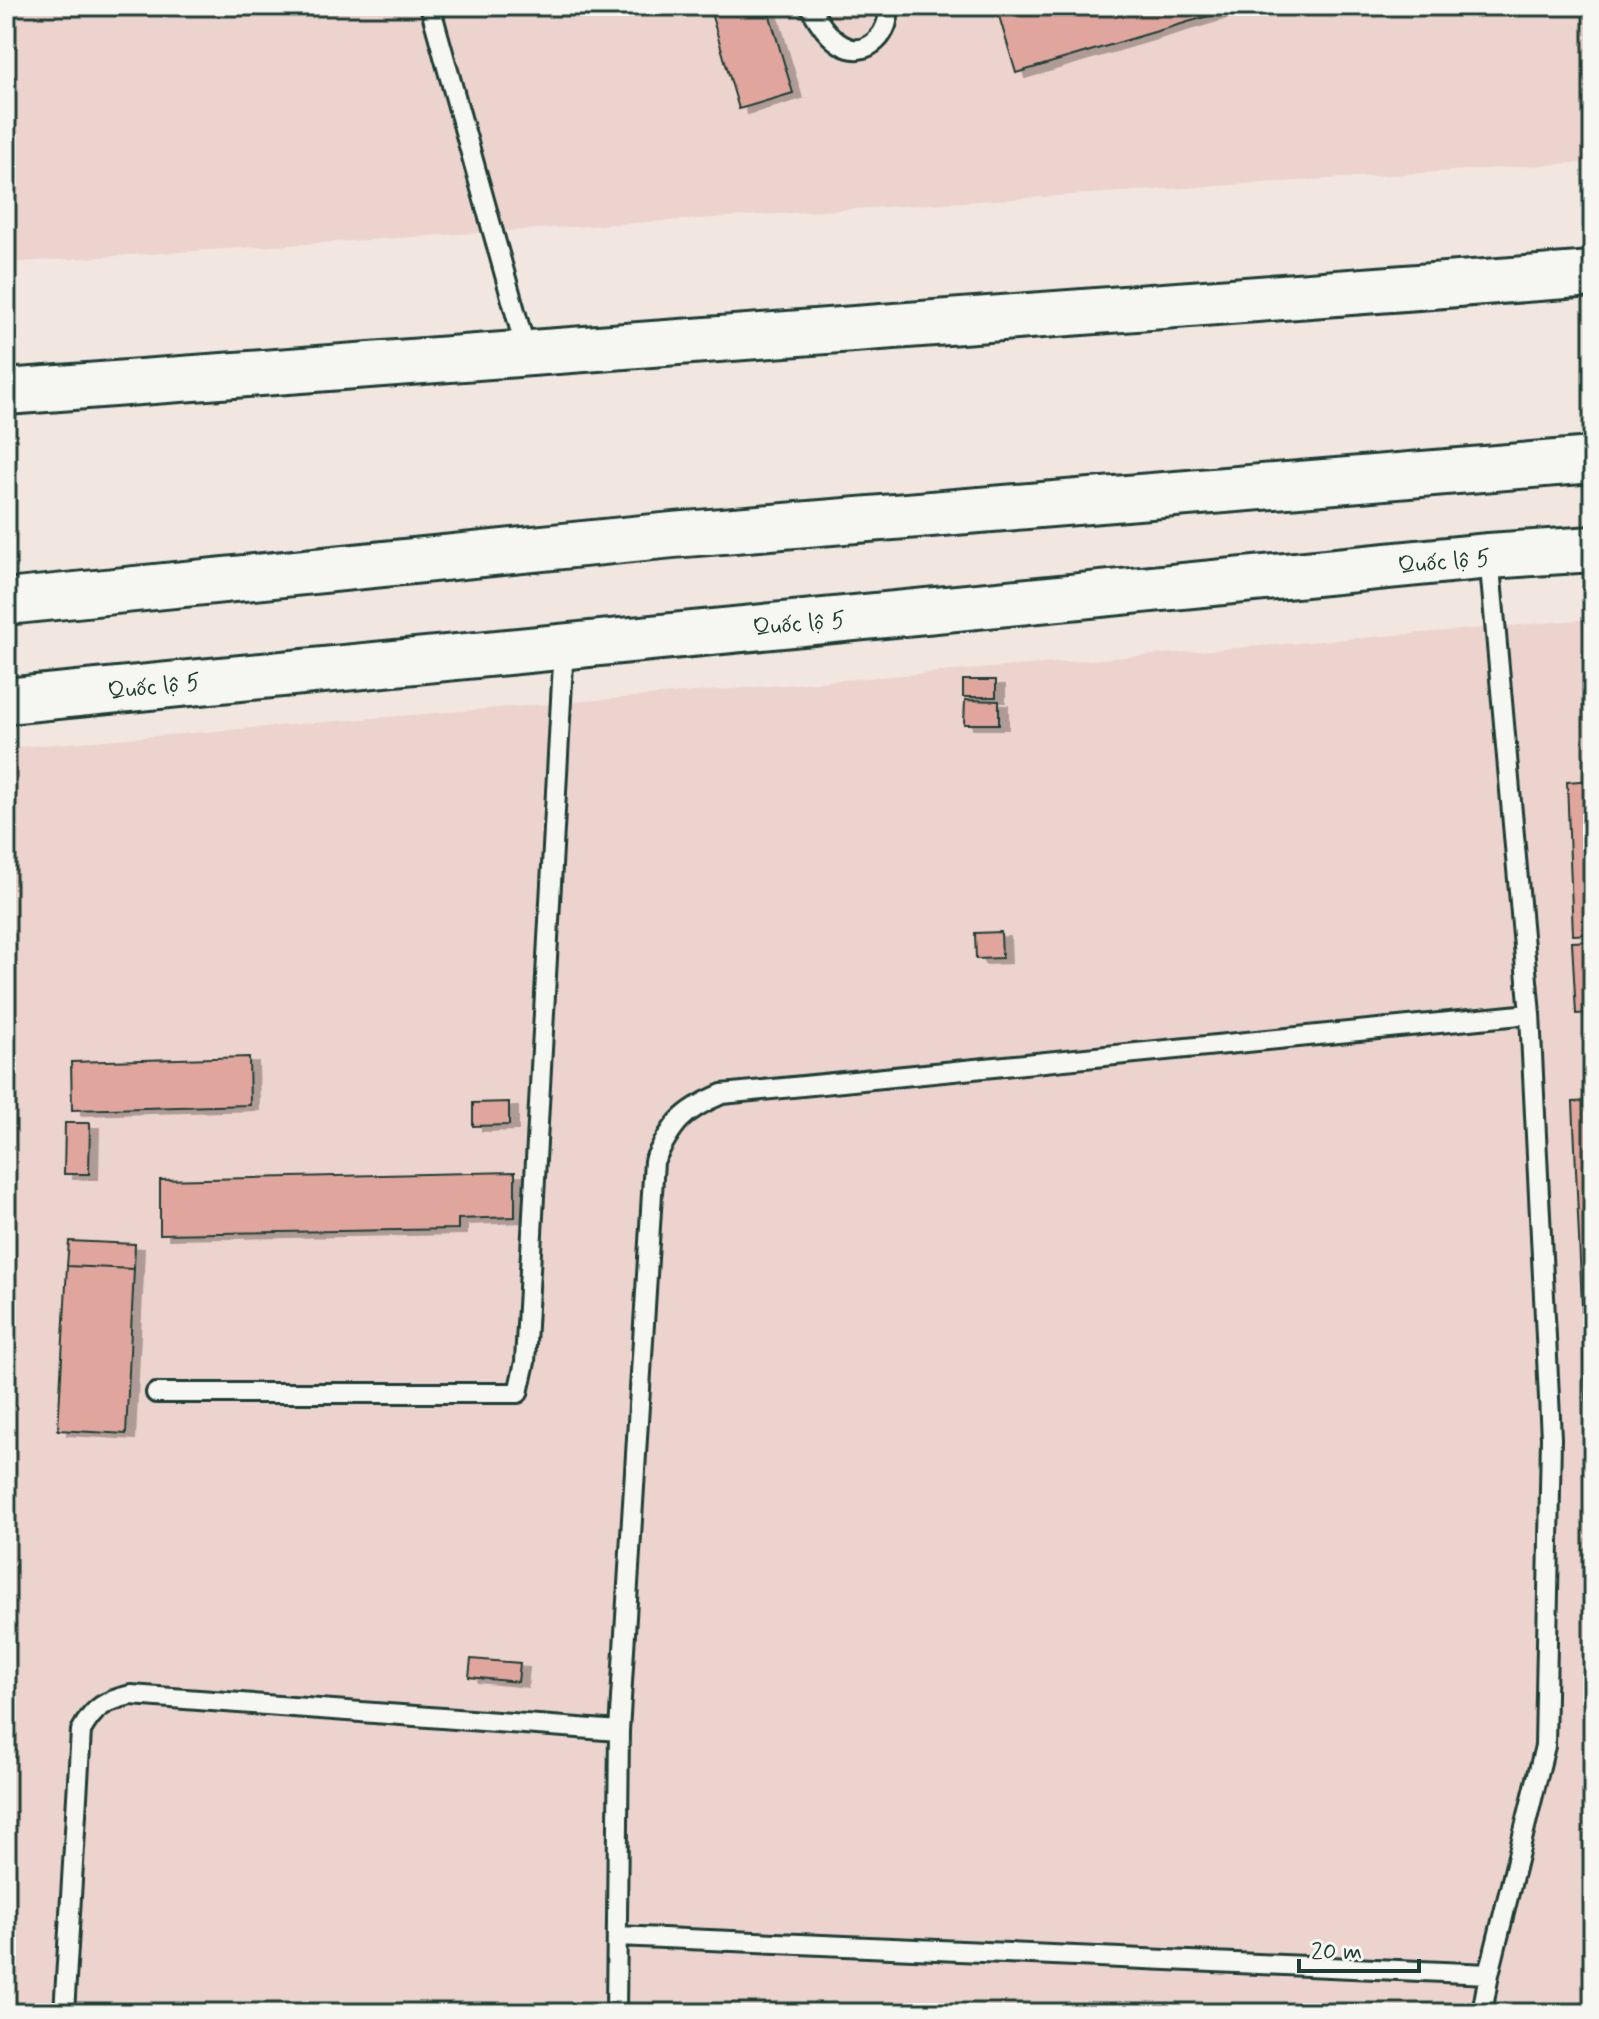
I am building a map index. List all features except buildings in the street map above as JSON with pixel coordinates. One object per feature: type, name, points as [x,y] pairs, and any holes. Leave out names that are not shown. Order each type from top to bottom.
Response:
[{"type":"highway","points":[[6,392],[1593,274]]},
{"type":"highway","points":[[6,602],[673,535],[1593,460]]},
{"type":"highway","name":"Quốc lộ 5","points":[[6,701],[1489,556],[1593,549]]},
{"type":"lane","points":[[430,6],[527,354]]},
{"type":"lane","points":[[810,6],[840,45],[852,49],[870,46],[883,35],[888,6]]},
{"type":"lane","points":[[1482,2013],[1545,1746],[1551,1438],[1530,1014],[1489,556]]},
{"type":"lane","points":[[156,1393],[518,1393],[525,1362],[564,645]]},
{"type":"lane","points":[[616,2013],[619,1731],[654,1161],[671,1127],[693,1106],[722,1094],[1530,1014]]},
{"type":"lane","points":[[64,2013],[81,1731],[92,1710],[109,1700],[131,1695],[619,1731]]},
{"type":"lane","points":[[617,1936],[1489,1974]]},
{"type":"shaded area","points":[[6,6],[1593,6],[1593,162],[6,263]]},
{"type":"shaded area","points":[[1593,619],[1593,2013],[6,2013],[6,748]]}]
